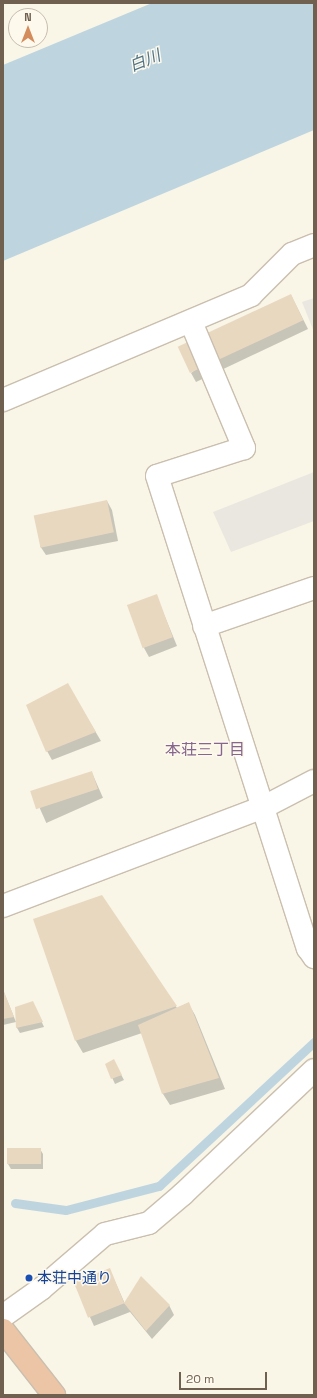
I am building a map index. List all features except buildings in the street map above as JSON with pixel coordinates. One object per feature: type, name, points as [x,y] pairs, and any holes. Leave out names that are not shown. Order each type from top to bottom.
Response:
[{"type":"highway","points":[[3,1330],[54,1395]]},
{"type":"street","points":[[3,400],[191,322],[251,295],[292,254],[314,245]]},
{"type":"street","points":[[191,322],[244,448],[157,476],[308,948],[314,957]]},
{"type":"street","points":[[204,626],[314,588]]},
{"type":"street","points":[[3,906],[264,807],[314,781]]},
{"type":"street","points":[[3,1316],[40,1289],[104,1234],[149,1223],[183,1194],[314,1070]]},
{"type":"shaded area","points":[[314,298],[314,332],[302,302]]},
{"type":"shaded area","points":[[314,472],[314,521],[231,552],[213,512]]},
{"type":"water","name":"白川","points":[[152,3],[314,3],[314,130],[3,261],[3,65],[44,48],[48,48],[48,46]]},
{"type":"waterway","points":[[15,1203],[66,1210],[159,1186],[314,1042]]},
{"type":"place","name":"本荘中通り","points":[[29,1278]]},
{"type":"district","name":"本荘三丁目","points":[[205,750]]}]
